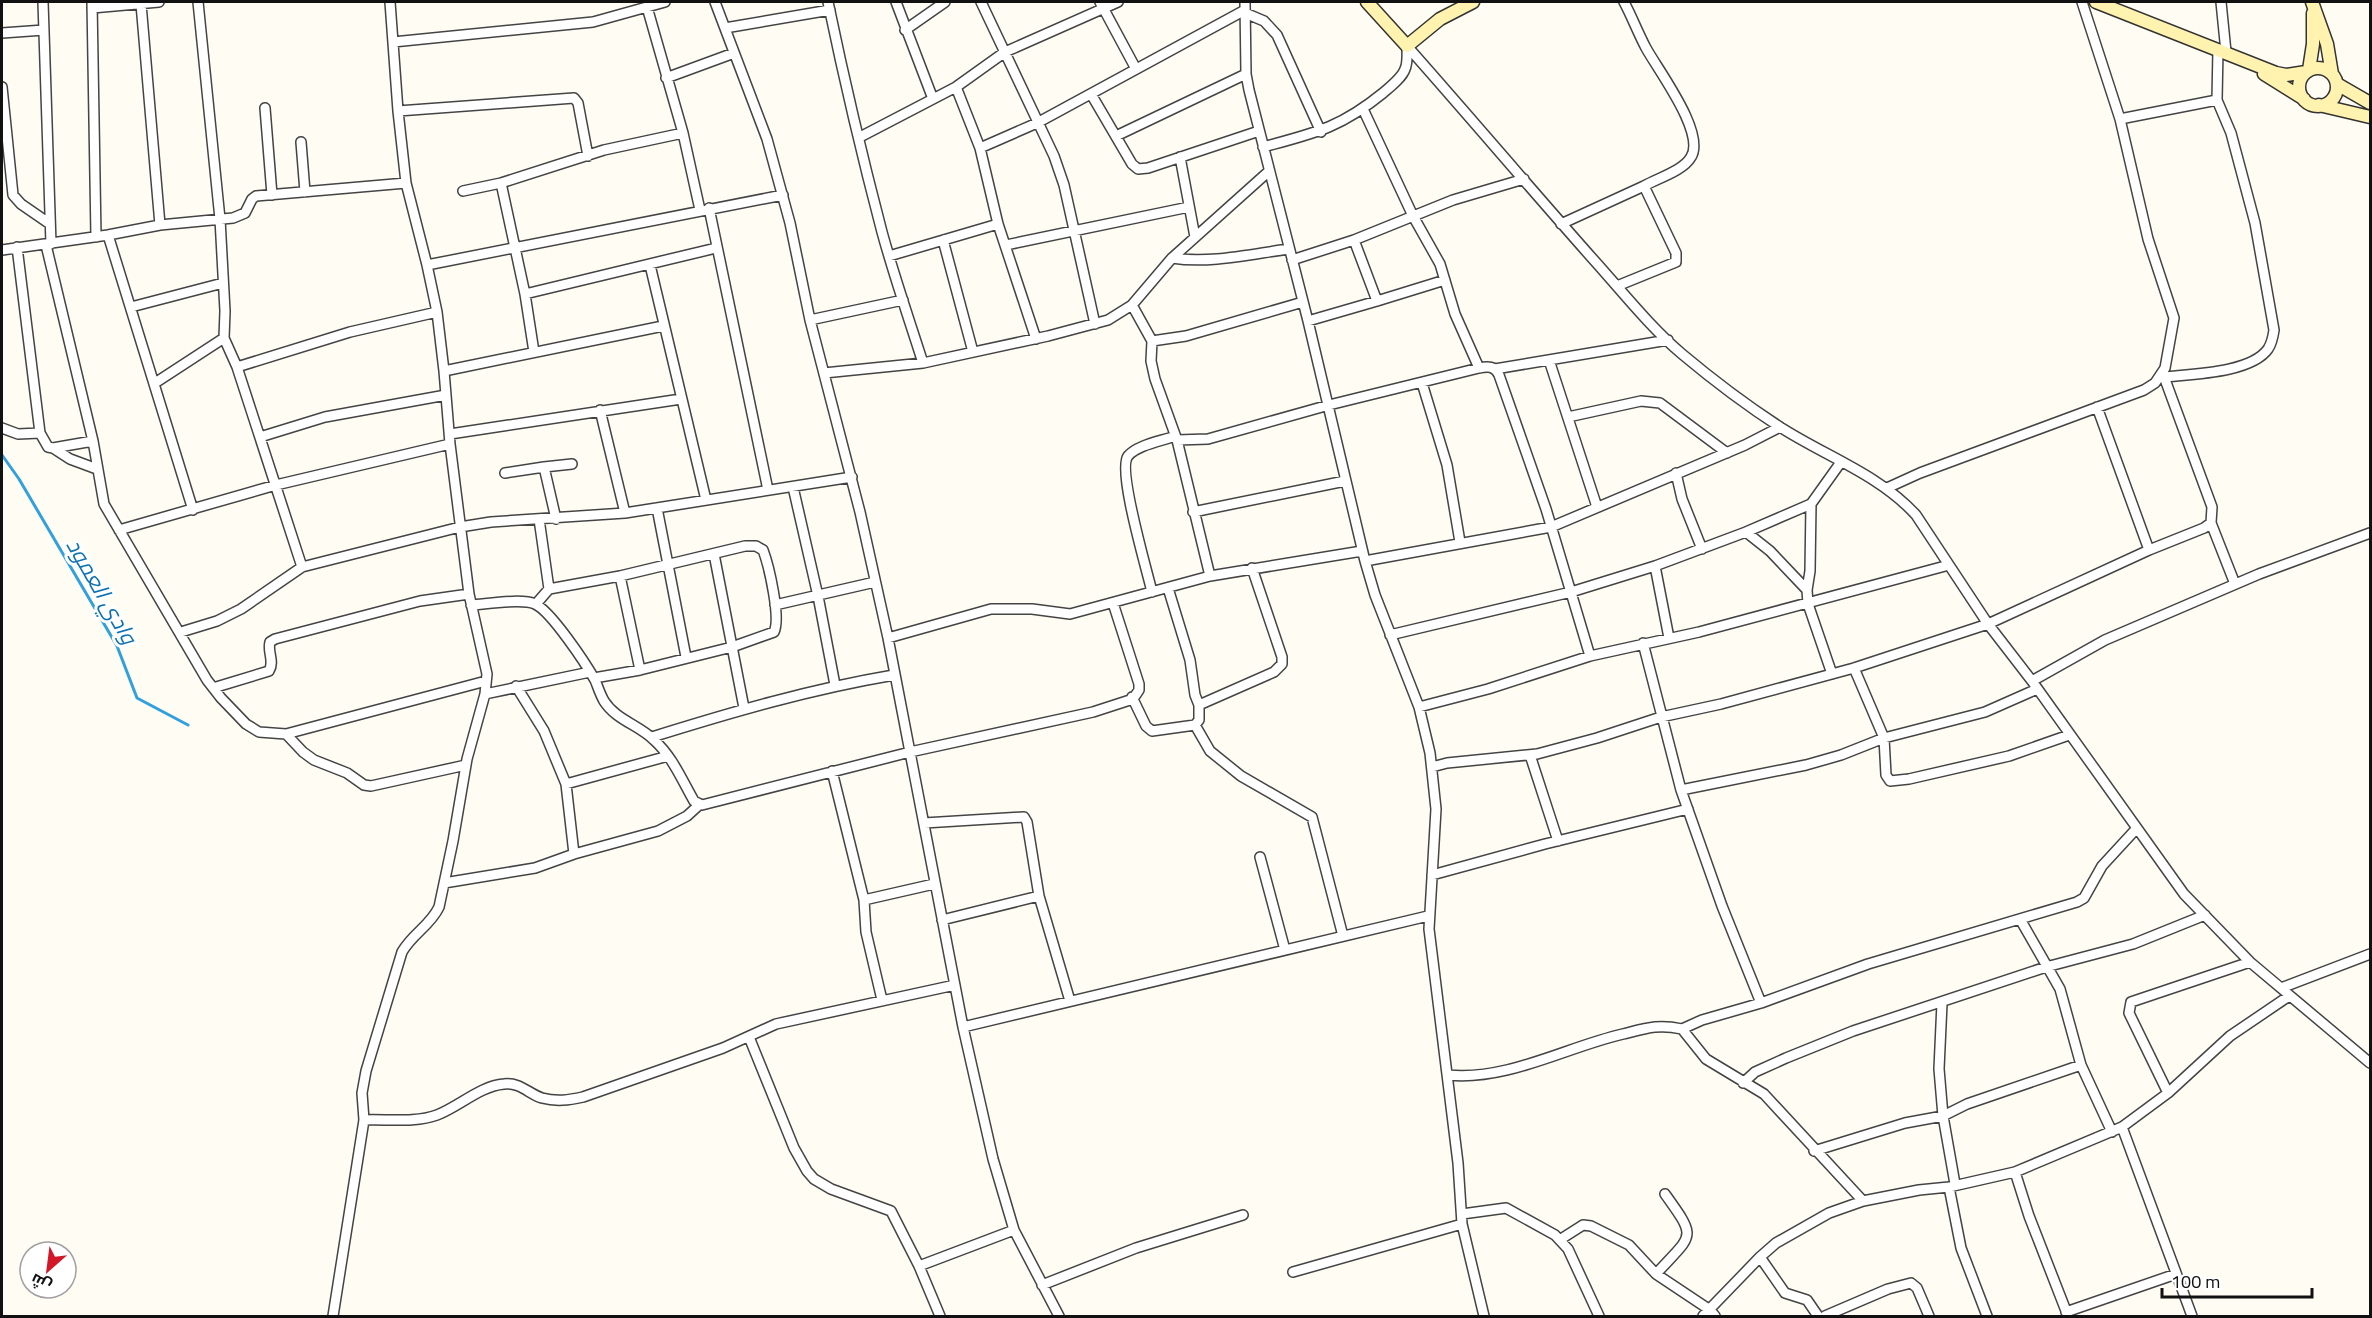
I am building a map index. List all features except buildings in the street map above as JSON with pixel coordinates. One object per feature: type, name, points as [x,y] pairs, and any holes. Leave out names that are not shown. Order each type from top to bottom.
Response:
[{"type":"main road","points":[[1367,2],[1407,46],[1440,19],[1473,2]]},
{"type":"main road","points":[[2096,2],[2226,52],[2276,74],[2286,75],[2321,68],[2370,103]]},
{"type":"main road","points":[[2304,99],[2300,88],[2302,77],[2307,71],[2313,44],[2312,4]]},
{"type":"main road","points":[[2312,4],[2327,44],[2335,79],[2335,96],[2325,104],[2319,105]]},
{"type":"main road","points":[[2226,52],[2308,102],[2370,117]]},
{"type":"street","points":[[43,2],[50,224],[48,244],[105,504],[213,688],[246,724],[259,732],[285,734],[486,681]]},
{"type":"street","points":[[96,237],[92,5],[159,2]]},
{"type":"street","points":[[198,2],[220,219],[224,338],[237,367],[302,567]]},
{"type":"street","points":[[333,1317],[364,1120],[362,1093],[366,1071],[397,967],[410,939],[434,917],[439,907],[466,765],[485,694],[486,681],[483,648],[471,605],[460,527],[437,312],[428,265],[406,183],[390,2]]},
{"type":"street","points":[[393,42],[593,22],[666,2]]},
{"type":"street","points":[[715,2],[767,139],[783,195],[810,320],[852,477],[888,638],[934,884],[993,1160],[1014,1230],[1059,1317]]},
{"type":"street","points":[[896,2],[933,99]]},
{"type":"street","points":[[905,30],[945,2]]},
{"type":"street","points":[[981,2],[1054,156],[1064,185],[1095,324]]},
{"type":"street","points":[[860,137],[956,87],[1005,52],[1102,5],[1118,2]]},
{"type":"street","points":[[1561,224],[1644,186],[1684,164],[1691,157],[1695,141],[1685,114],[1645,46],[1624,2]]},
{"type":"street","points":[[2082,2],[2120,119],[2148,239],[2174,318],[2164,376],[2212,507],[2211,523],[2235,584]]},
{"type":"street","points":[[1887,488],[1931,469],[2144,390],[2164,376],[2231,369],[2257,359],[2268,350],[2274,330],[2255,223],[2231,133],[2217,100],[2226,52],[2221,2]]},
{"type":"street","points":[[141,4],[160,225]]},
{"type":"street","points":[[1102,5],[1136,69]]},
{"type":"street","points":[[725,28],[829,6],[844,78],[890,255],[922,363]]},
{"type":"street","points":[[647,7],[716,248],[768,490]]},
{"type":"street","points":[[980,148],[1037,123],[1245,8]]},
{"type":"street","points":[[1245,8],[1246,74],[1268,172],[1329,405],[1362,551],[1390,635],[1419,707],[1432,767],[1436,809],[1428,916],[1458,1163],[1462,1219],[1484,1317]]},
{"type":"street","points":[[1245,8],[1264,21],[1277,35],[1321,132]]},
{"type":"street","points":[[2,33],[44,30]]},
{"type":"street","points":[[1263,147],[1321,132],[1363,110],[1391,86],[1405,70],[1407,46]]},
{"type":"street","points":[[1407,46],[1561,224],[1668,340],[1736,396],[1780,427],[1887,488],[1916,515],[1988,624],[2184,894],[2250,962],[2370,1063]]},
{"type":"street","points":[[666,78],[734,53]]},
{"type":"street","points":[[1116,136],[1246,74]]},
{"type":"street","points":[[2,87],[12,195],[50,224]]},
{"type":"street","points":[[956,87],[980,148],[998,224],[1036,339]]},
{"type":"street","points":[[1091,94],[1132,164],[1138,169],[1259,130]]},
{"type":"street","points":[[398,111],[574,98],[578,103],[588,156]]},
{"type":"street","points":[[2120,119],[2217,100]]},
{"type":"street","points":[[265,108],[272,195]]},
{"type":"street","points":[[1363,110],[1413,216],[1440,264],[1455,314],[1479,368]]},
{"type":"street","points":[[463,191],[501,183],[588,156],[683,133]]},
{"type":"street","points":[[301,142],[305,192]]},
{"type":"street","points":[[1180,157],[1195,237]]},
{"type":"street","points":[[824,373],[922,363],[1036,339],[1114,317],[1132,305],[1172,258],[1268,172]]},
{"type":"street","points":[[1292,260],[1354,240],[1453,200],[1524,179]]},
{"type":"street","points":[[2,250],[96,237],[160,225],[240,217],[248,209],[254,197],[406,183]]},
{"type":"street","points":[[501,183],[525,294],[534,352]]},
{"type":"street","points":[[1617,286],[1672,265],[1678,258],[1644,186]]},
{"type":"street","points":[[428,265],[783,195]]},
{"type":"street","points":[[1006,245],[1189,207]]},
{"type":"street","points":[[890,255],[998,224]]},
{"type":"street","points":[[108,235],[193,510]]},
{"type":"street","points":[[943,240],[973,352]]},
{"type":"street","points":[[1354,240],[1377,301]]},
{"type":"street","points":[[16,247],[40,433],[45,445],[70,459],[97,469]]},
{"type":"street","points":[[525,294],[716,248]]},
{"type":"street","points":[[1172,258],[1210,259],[1289,249]]},
{"type":"street","points":[[650,265],[706,500]]},
{"type":"street","points":[[1308,321],[1445,280]]},
{"type":"street","points":[[131,307],[223,283]]},
{"type":"street","points":[[810,320],[903,300]]},
{"type":"street","points":[[1152,341],[1186,336],[1303,302]]},
{"type":"street","points":[[1132,305],[1152,341],[1151,361],[1155,379],[1176,438],[1210,576]]},
{"type":"street","points":[[237,367],[350,332],[437,312]]},
{"type":"street","points":[[444,371],[663,326]]},
{"type":"street","points":[[155,383],[224,338]]},
{"type":"street","points":[[1494,369],[1668,340]]},
{"type":"street","points":[[1549,360],[1597,507]]},
{"type":"street","points":[[1152,592],[1126,483],[1126,461],[1129,455],[1137,450],[1176,438],[1208,439],[1329,405],[1487,366],[1499,375],[1551,527],[1590,656]]},
{"type":"street","points":[[1422,383],[1447,465],[1460,542]]},
{"type":"street","points":[[260,437],[326,417],[446,395]]},
{"type":"street","points":[[119,530],[450,439],[600,410],[681,399]]},
{"type":"street","points":[[1568,417],[1641,401],[1660,403],[1727,453]]},
{"type":"street","points":[[2097,407],[2149,549]]},
{"type":"street","points":[[600,410],[625,513]]},
{"type":"street","points":[[1365,561],[1551,527],[1727,453],[1780,427]]},
{"type":"street","points":[[2,428],[18,434],[40,433]]},
{"type":"street","points":[[53,448],[93,441]]},
{"type":"street","points":[[1390,635],[1571,592],[1702,549],[1812,504],[1841,462]]},
{"type":"street","points":[[505,473],[572,464]]},
{"type":"street","points":[[544,467],[556,519]]},
{"type":"street","points":[[1676,473],[1682,499],[1702,549]]},
{"type":"street","points":[[181,632],[218,621],[241,609],[302,567],[460,527],[625,513],[852,477]]},
{"type":"street","points":[[1193,512],[1345,480]]},
{"type":"street","points":[[793,487],[818,596],[835,685]]},
{"type":"street","points":[[1812,504],[1808,604],[1832,674]]},
{"type":"street","points":[[657,508],[686,657]]},
{"type":"street","points":[[539,519],[549,589]]},
{"type":"street","points":[[1432,767],[1471,760],[1530,755],[1597,738],[1661,717],[1742,699],[1854,668],[1988,624],[2149,549],[2204,528],[2211,523]]},
{"type":"street","points":[[1746,532],[1770,550],[1807,590]]},
{"type":"street","points":[[1681,790],[1786,770],[1841,754],[1884,738],[1985,712],[2034,685],[2105,640],[2235,584],[2370,534]]},
{"type":"street","points":[[485,694],[516,686],[640,670],[732,647],[774,632],[776,628],[775,605],[763,550],[756,546],[745,546],[667,566],[549,589],[536,604]]},
{"type":"street","points":[[888,638],[990,609],[1032,609],[1070,614],[1210,576],[1362,551]]},
{"type":"street","points":[[714,554],[744,708]]},
{"type":"street","points":[[1419,707],[1488,689],[1590,656],[1808,604],[1949,565]]},
{"type":"street","points":[[1655,566],[1669,638]]},
{"type":"street","points":[[1199,705],[1274,672],[1282,664],[1282,657],[1252,568]]},
{"type":"street","points":[[621,576],[640,670]]},
{"type":"street","points":[[775,605],[875,582]]},
{"type":"street","points":[[1132,697],[1146,726],[1152,731],[1195,725],[1200,718],[1190,660],[1168,588]]},
{"type":"street","points":[[213,688],[269,671],[272,663],[267,649],[274,639],[420,602],[469,594]]},
{"type":"street","points":[[444,883],[535,868],[574,854],[658,831],[687,816],[699,805],[910,752],[1093,712],[1125,702],[1139,690],[1139,684],[1113,603]]},
{"type":"street","points":[[471,605],[536,604],[555,622],[592,675],[604,701],[613,712],[652,737],[668,756],[694,801],[699,805]]},
{"type":"street","points":[[1643,643],[1681,790],[1722,906],[1761,1003]]},
{"type":"street","points":[[1854,668],[1884,738],[1886,775],[1887,779],[1893,781],[2009,756],[2069,735]]},
{"type":"street","points":[[652,737],[744,708],[835,685],[894,675]]},
{"type":"street","points":[[516,686],[544,731],[566,784],[574,854]]},
{"type":"street","points":[[1195,725],[1210,751],[1241,776],[1312,817],[1342,936]]},
{"type":"street","points":[[285,734],[314,760],[347,772],[364,785],[371,786],[466,765]]},
{"type":"street","points":[[1530,755],[1558,841]]},
{"type":"street","points":[[566,784],[595,778],[668,756]]},
{"type":"street","points":[[832,771],[864,900],[866,932],[882,1000]]},
{"type":"street","points":[[1432,874],[1688,809]]},
{"type":"street","points":[[924,823],[1024,818],[1027,822],[1039,896],[1047,928],[1070,1001]]},
{"type":"street","points":[[1448,1075],[1488,1074],[1598,1039],[1659,1025],[1682,1029],[1702,1020],[1761,1003],[1868,964],[2066,906],[2084,898],[2102,866],[2137,828]]},
{"type":"street","points":[[1260,856],[1285,950]]},
{"type":"street","points":[[864,900],[934,884]]},
{"type":"street","points":[[942,921],[1039,896]]},
{"type":"street","points":[[1743,1083],[1755,1072],[1852,1031],[2046,967],[2133,944],[2205,915]]},
{"type":"street","points":[[963,1027],[1428,916]]},
{"type":"street","points":[[2020,919],[2060,989],[2081,1065],[2112,1132]]},
{"type":"street","points":[[2280,988],[2370,954]]},
{"type":"street","points":[[2168,1093],[2133,1023],[2129,1013],[2131,1002],[2250,962]]},
{"type":"street","points":[[364,1120],[430,1117],[486,1089],[503,1084],[513,1084],[542,1098],[564,1101],[615,1087],[749,1037],[776,1024],[955,985]]},
{"type":"street","points":[[1561,1239],[1582,1225],[1591,1226],[1629,1245],[1656,1274],[1709,1314],[1760,1257],[1776,1243],[1829,1213],[1863,1201],[2015,1172],[2122,1127],[2168,1093],[2230,1036],[2289,996]]},
{"type":"street","points":[[1942,1003],[1939,1069],[1961,1248],[1987,1317]]},
{"type":"street","points":[[1682,1029],[1706,1059],[1764,1094],[1795,1126],[1814,1151],[1863,1201]]},
{"type":"street","points":[[749,1037],[794,1148],[807,1172],[814,1179],[849,1197],[891,1211],[919,1266],[940,1317]]},
{"type":"street","points":[[1814,1151],[1905,1123],[1943,1116],[1967,1104],[2081,1065]]},
{"type":"street","points":[[2122,1127],[2192,1317]]},
{"type":"street","points":[[2015,1172],[2029,1216],[2067,1314],[2176,1274]]},
{"type":"street","points":[[1656,1274],[1685,1243],[1689,1233],[1687,1225],[1665,1194]]},
{"type":"street","points":[[1293,1272],[1462,1219],[1506,1208],[1561,1239],[1568,1249],[1599,1317]]},
{"type":"street","points":[[1042,1285],[1136,1248],[1243,1215]]},
{"type":"street","points":[[919,1266],[1014,1230]]},
{"type":"street","points":[[1760,1257],[1785,1293],[1807,1300],[1818,1317]]},
{"type":"street","points":[[1825,1317],[1888,1289],[1911,1283],[1917,1288],[1929,1317]]},
{"type":"waterway","name":"وادي العمود","points":[[2,455],[19,479],[117,646],[137,698],[188,725]]}]
